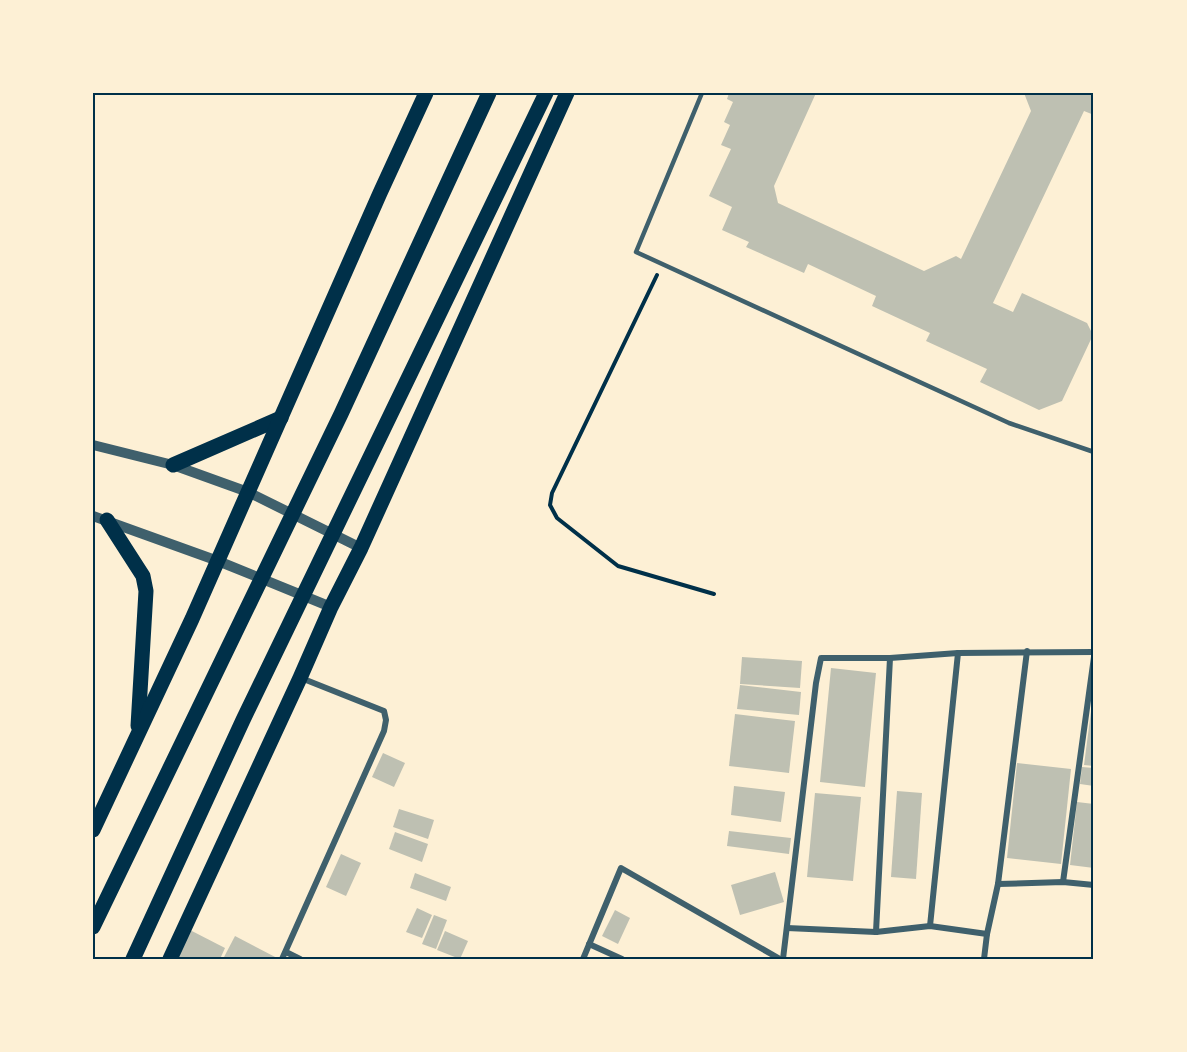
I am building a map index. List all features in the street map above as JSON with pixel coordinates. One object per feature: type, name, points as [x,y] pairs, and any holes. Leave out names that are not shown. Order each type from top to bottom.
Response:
[{"type":"main road","points":[[94,828],[218,561],[426,93]]},
{"type":"main road","points":[[93,927],[341,414],[489,93]]},
{"type":"main road","points":[[133,959],[243,720],[546,93]]},
{"type":"main road","points":[[170,959],[567,93]]},
{"type":"main road","points":[[173,465],[281,418]]},
{"type":"main road","points":[[100,518],[143,576],[146,591],[138,735]]},
{"type":"street","points":[[93,445],[173,465],[248,492],[360,548]]},
{"type":"street","points":[[100,518],[218,561],[331,607]]},
{"type":"street","points":[[583,959],[621,868],[782,959],[821,658],[890,658],[1027,651],[1094,652]]},
{"type":"street","points":[[984,959],[998,884],[1027,651]]},
{"type":"street","points":[[930,926],[958,653]]},
{"type":"street","points":[[1063,882],[1094,657]]},
{"type":"street","points":[[876,932],[890,658]]},
{"type":"street","points":[[282,959],[384,731],[386,720],[384,711],[300,678]]},
{"type":"street","points":[[998,884],[1063,882],[1094,885]]},
{"type":"street","points":[[787,928],[876,932],[930,926],[987,934]]},
{"type":"street","points":[[589,944],[622,959]]},
{"type":"street","points":[[286,952],[300,959]]},
{"type":"lane","points":[[702,93],[636,252],[1009,423],[1094,452]]},
{"type":"path","points":[[662,264],[552,493],[550,505],[557,518],[618,566],[714,594]]},
{"type":"building","points":[[729,93],[816,93],[774,186],[778,203],[924,271],[956,256],[961,259],[1031,111],[1024,93],[1094,93],[1094,115],[1084,111],[993,303],[1013,312],[1022,293],[1087,323],[1093,335],[1062,401],[1039,410],[980,382],[987,369],[926,341],[930,333],[872,306],[876,296],[808,264],[804,273],[746,247],[749,242],[722,230],[732,207],[709,196],[731,149],[721,145],[730,125],[724,122],[733,102],[727,99]]},
{"type":"building","points":[[742,657],[802,661],[800,688],[740,684]]},
{"type":"building","points":[[831,668],[876,673],[865,787],[820,782]]},
{"type":"building","points":[[740,685],[801,692],[799,715],[737,709]]},
{"type":"building","points":[[1094,696],[1094,766],[1084,765]]},
{"type":"building","points":[[735,714],[795,721],[789,773],[729,766]]},
{"type":"building","points":[[383,753],[405,763],[394,787],[372,777]]},
{"type":"building","points":[[1017,763],[1071,769],[1061,864],[1007,858]]},
{"type":"building","points":[[1082,767],[1094,768],[1094,786],[1080,784]]},
{"type":"building","points":[[734,786],[785,792],[781,822],[731,815]]},
{"type":"building","points":[[897,791],[922,793],[916,879],[891,877]]},
{"type":"building","points":[[815,793],[861,797],[853,881],[807,877]]},
{"type":"building","points":[[1077,802],[1094,804],[1094,868],[1070,865]]},
{"type":"building","points":[[399,809],[434,820],[428,839],[393,827]]},
{"type":"building","points":[[729,831],[791,838],[789,854],[727,846]]},
{"type":"building","points":[[395,832],[428,844],[422,862],[389,849]]},
{"type":"building","points":[[341,854],[361,863],[346,896],[326,887]]},
{"type":"building","points":[[775,872],[784,902],[740,915],[731,885]]},
{"type":"building","points":[[415,873],[451,887],[446,901],[410,888]]},
{"type":"building","points":[[417,908],[432,915],[422,938],[406,932]]},
{"type":"building","points":[[615,910],[630,918],[618,944],[602,936]]},
{"type":"building","points":[[434,915],[447,920],[436,949],[422,944]]},
{"type":"building","points":[[188,929],[225,948],[220,959],[183,959],[175,955]]},
{"type":"building","points":[[445,931],[468,941],[460,959],[437,950]]},
{"type":"building","points":[[235,936],[279,959],[223,959]]}]
